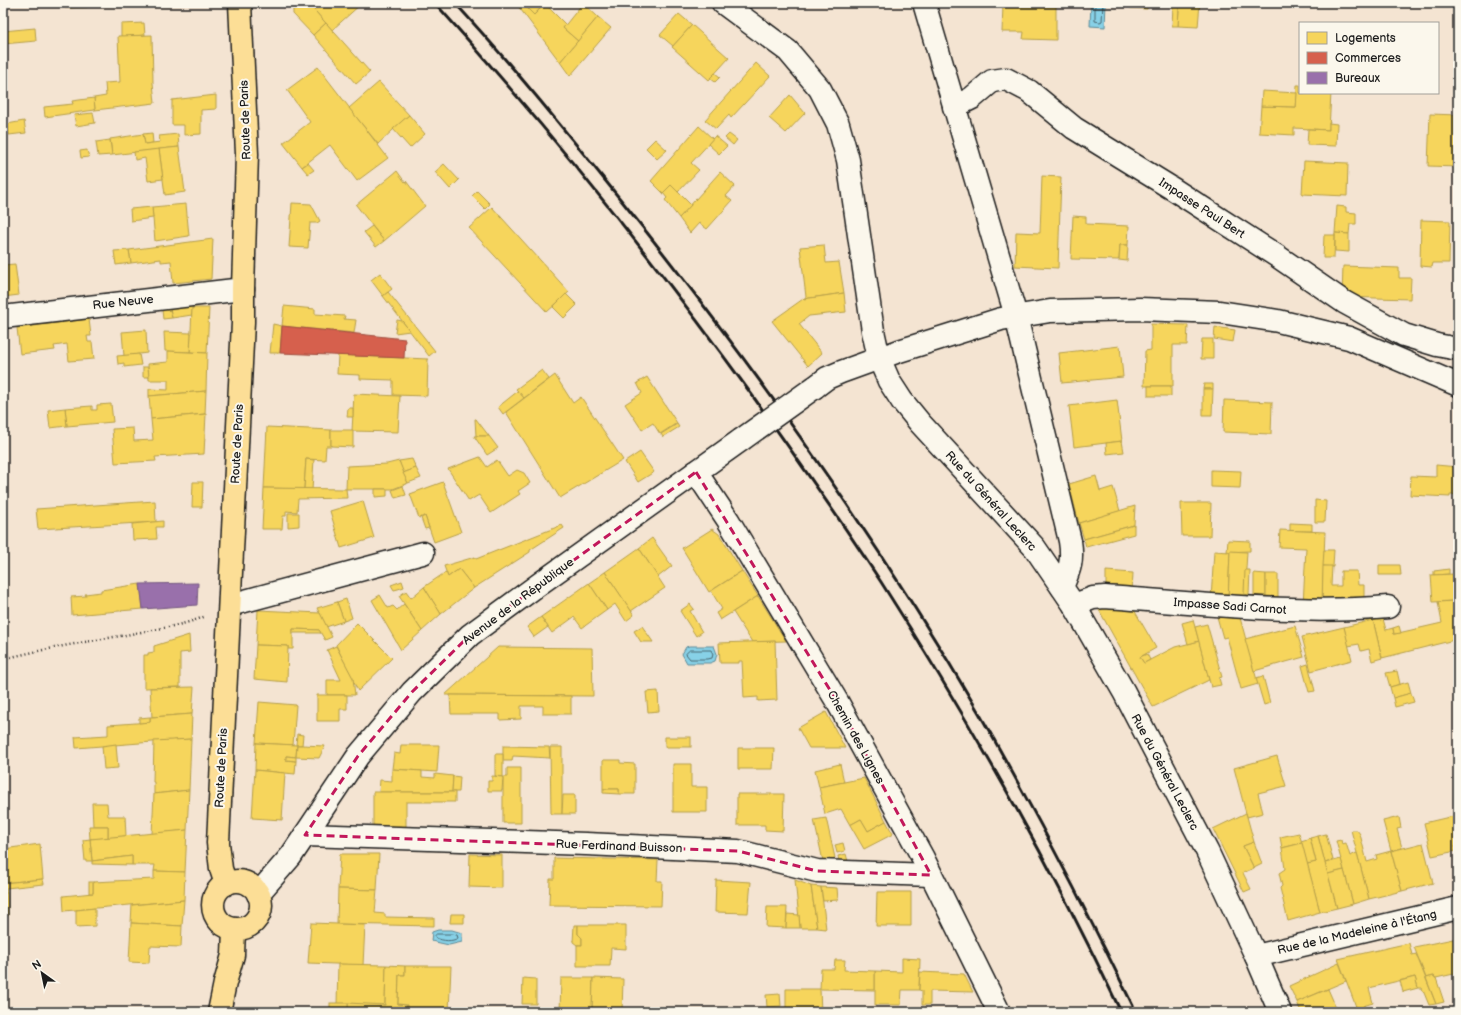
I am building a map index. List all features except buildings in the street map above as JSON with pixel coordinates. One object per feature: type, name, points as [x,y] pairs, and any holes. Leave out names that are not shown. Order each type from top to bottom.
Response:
[{"type":"main road","name":"Route de Paris","points":[[226,884],[221,869],[218,843],[243,322],[247,154],[240,3]]},
{"type":"main road","points":[[240,882],[248,884],[254,888],[258,894],[261,901],[261,908],[259,916],[255,922],[242,929],[234,929],[222,924],[217,919],[214,913],[214,900],[220,888],[226,884],[240,882]]},
{"type":"main road","points":[[219,1012],[224,983],[233,955],[234,929]]},
{"type":"street","name":"Rue du Général Leclerc","points":[[723,3],[788,51],[820,89],[838,124],[848,160],[869,308],[879,358],[889,381],[902,401],[1035,548],[1074,605],[1124,692],[1207,851],[1256,956],[1280,1012]]},
{"type":"street","points":[[924,3],[954,107],[1008,318],[1070,541],[1072,555],[1070,568],[1062,587]]},
{"type":"street","name":"Impasse Paul Bert","points":[[954,107],[972,98],[992,81],[1006,79],[1030,91],[1074,128],[1174,189],[1344,302],[1404,335],[1437,345],[1458,348]]},
{"type":"street","name":"Rue Neuve","points":[[3,317],[243,289]]},
{"type":"street","name":"Avenue de la République","points":[[258,894],[291,856],[358,756],[412,692],[470,635],[827,378],[879,358],[1008,318],[1050,311],[1140,309],[1220,312],[1278,321],[1349,338],[1458,385]]},
{"type":"street","name":"Chemin des Lignes","points":[[696,472],[728,520],[838,703],[931,874],[999,1012]]},
{"type":"street","points":[[230,605],[423,553]]},
{"type":"street","name":"Impasse Sadi Carnot","points":[[1074,605],[1093,598],[1105,596],[1256,608],[1307,610],[1354,610],[1388,607]]},
{"type":"street","name":"Rue Ferdinand Buisson","points":[[305,834],[738,851],[817,872],[931,874]]},
{"type":"street","name":"Rue de la Madeleine à l'Étang","points":[[1256,956],[1458,908]]},
{"type":"path","points":[[3,659],[40,650],[145,631],[197,619],[230,605]]},
{"type":"highlighted area","points":[[696,472],[838,703],[931,875],[817,871],[738,851],[305,835],[358,756],[412,692],[470,635]]},
{"type":"water","points":[[1091,3],[1106,3],[1105,27],[1090,26]]},
{"type":"water","points":[[714,646],[717,654],[715,661],[710,663],[687,663],[682,654],[686,647]]},
{"type":"water","points":[[438,930],[452,930],[462,933],[462,942],[449,945],[431,941],[432,932]]},
{"type":"railway","points":[[435,3],[559,146],[638,244],[715,344],[850,535],[914,634],[978,740],[1038,848],[1121,1012]]},
{"type":"railway","points":[[455,3],[542,103],[673,266],[766,390],[855,516],[898,581],[979,713],[1060,861],[1136,1012]]}]
